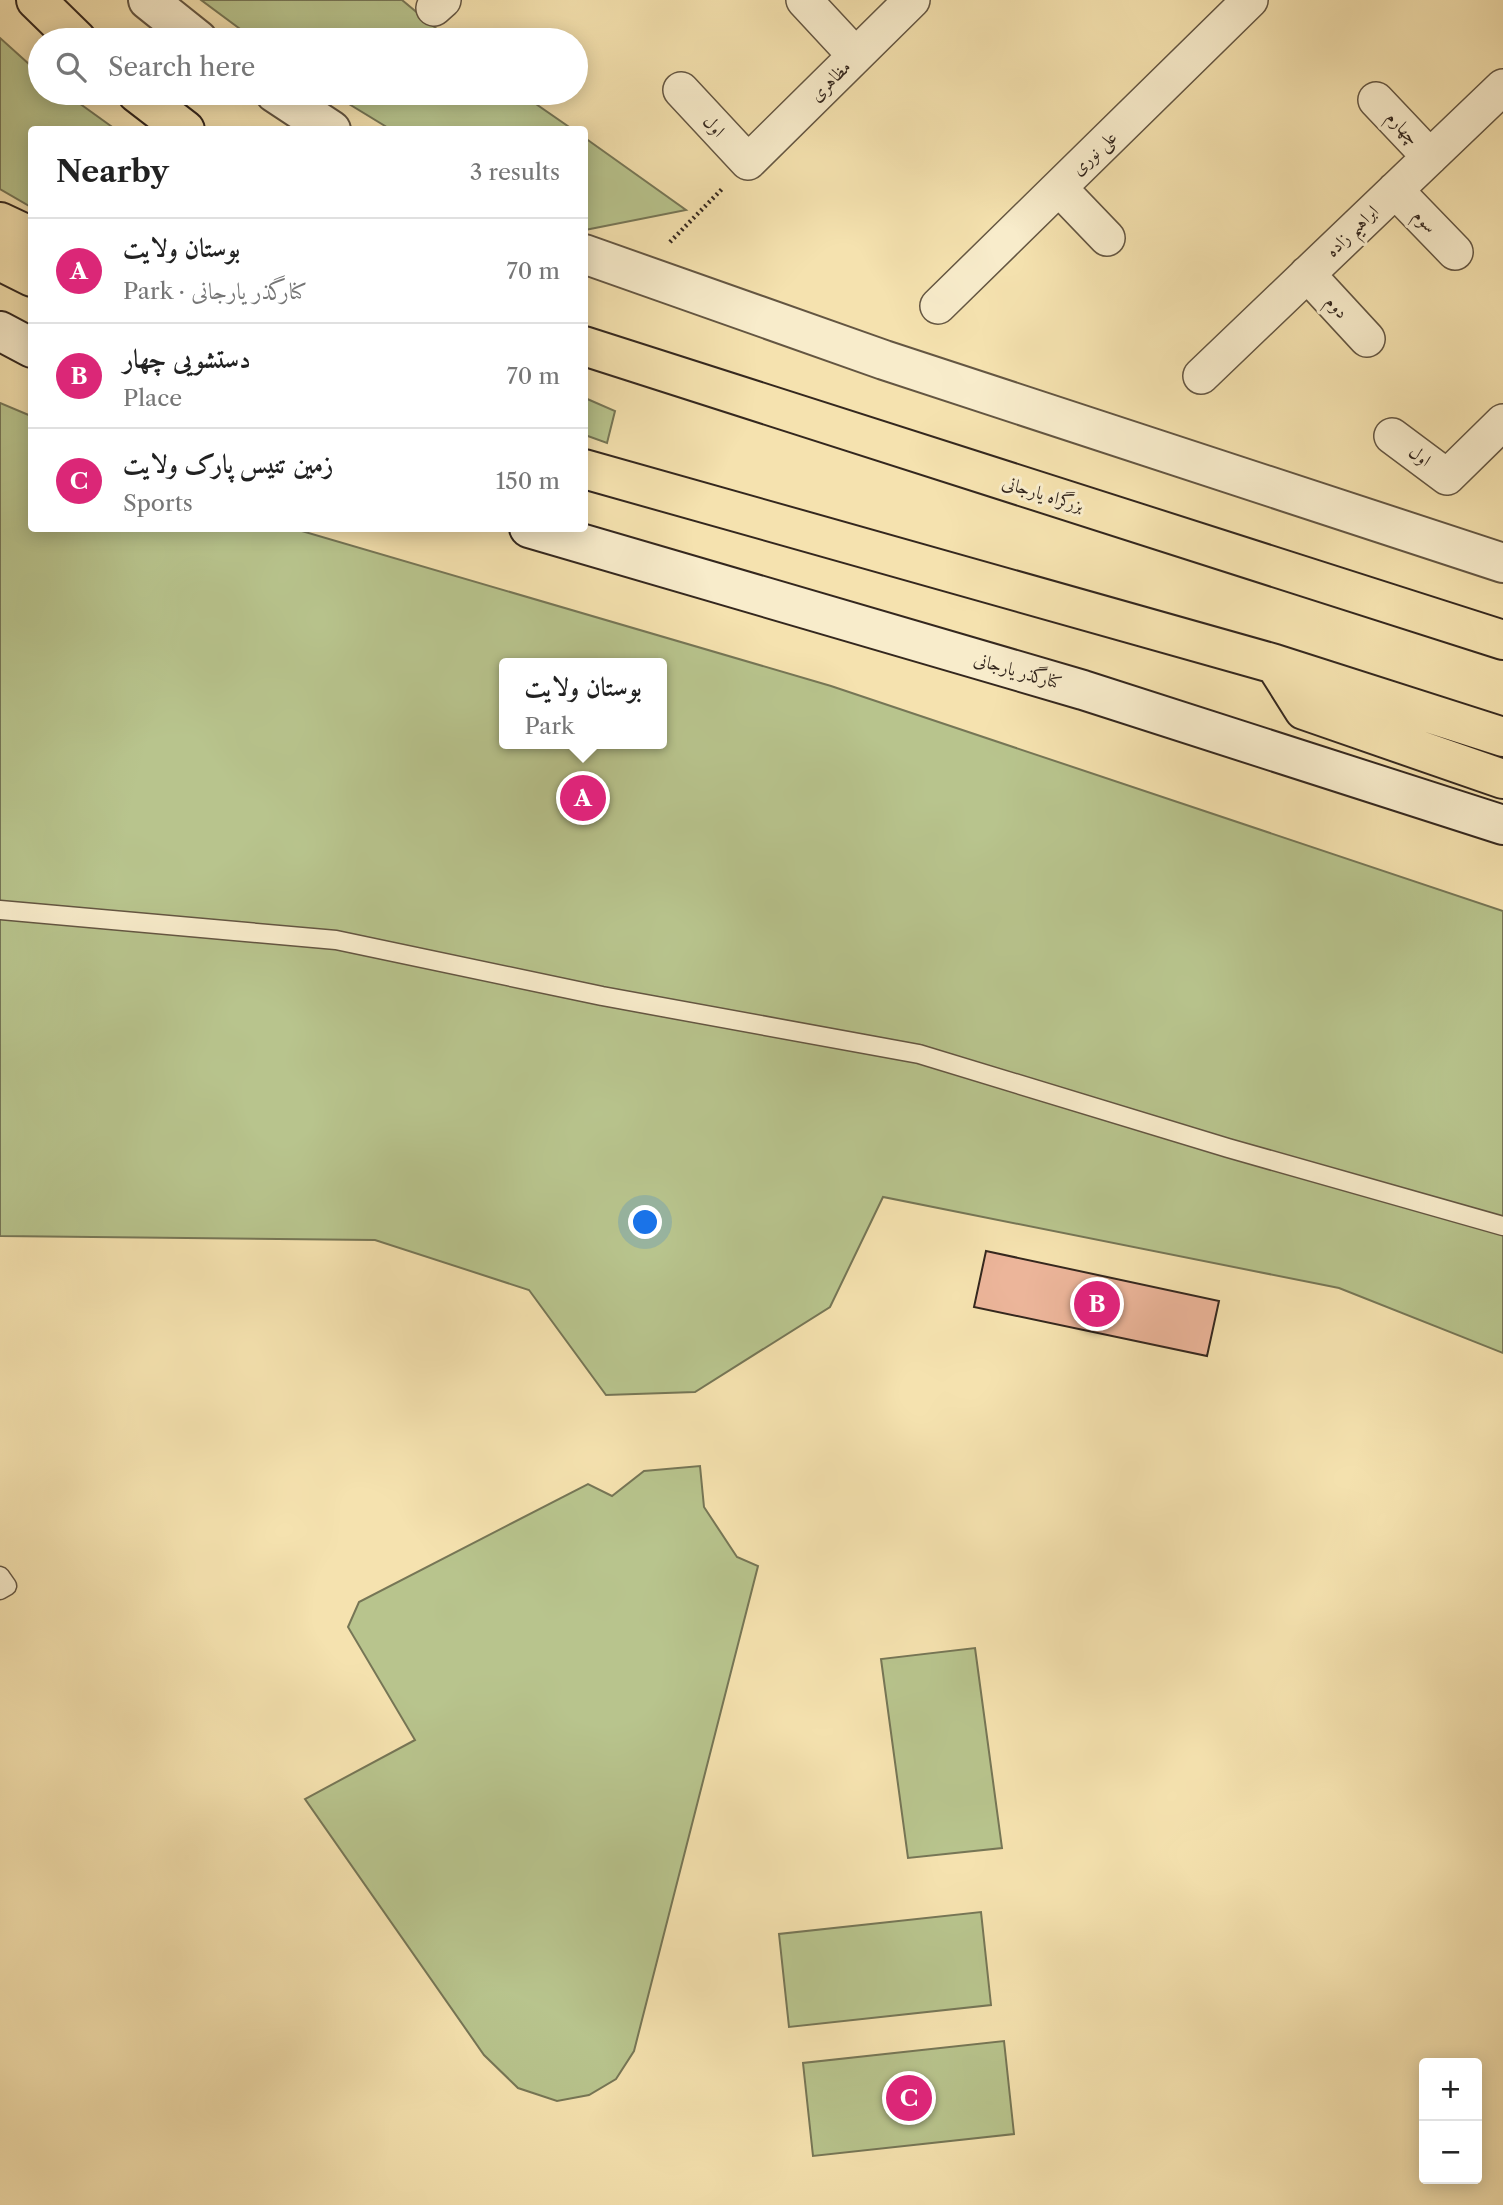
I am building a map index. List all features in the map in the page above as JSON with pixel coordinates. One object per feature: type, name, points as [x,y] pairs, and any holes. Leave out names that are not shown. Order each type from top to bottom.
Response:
[{"type":"highway","points":[[36,0],[65,28]]},
{"type":"highway","points":[[153,105],[180,126]]},
{"type":"highway","points":[[0,222],[28,235]]},
{"type":"highway","points":[[0,261],[28,275]]},
{"type":"highway","name":"بزرگراه یارجانی","points":[[588,347],[1503,640]]},
{"type":"highway","points":[[588,470],[1275,664],[1503,737]]},
{"type":"highway","points":[[1275,664],[1304,710],[1503,779]]},
{"type":"street","points":[[148,0],[183,28]]},
{"type":"street","points":[[804,0],[855,55]]},
{"type":"street","name":"مظاهری","points":[[748,162],[912,0]]},
{"type":"street","name":"علی نوری","points":[[939,306],[1250,0]]},
{"type":"street","name":"ابراهیم زاده","points":[[1201,376],[1503,87]]},
{"type":"street","name":"اول","points":[[681,90],[748,162]]},
{"type":"street","name":"چهارم","points":[[1376,100],[1430,157]]},
{"type":"street","points":[[293,105],[325,126]]},
{"type":"street","points":[[1059,188],[1107,238]]},
{"type":"street","name":"سوم","points":[[1395,190],[1455,252]]},
{"type":"street","points":[[588,256],[638,276],[1503,563]]},
{"type":"street","name":"دوم","points":[[1307,274],[1367,339]]},
{"type":"street","points":[[0,331],[28,346]]},
{"type":"street","name":"اول","points":[[1392,436],[1447,477],[1503,422]]},
{"type":"street","name":"کنارگذر یارجانی","points":[[544,532],[1083,690],[1503,825]]},
{"type":"lane","points":[[0,910],[336,940],[603,996],[919,1054],[1228,1148],[1503,1226]]},
{"type":"lane","points":[[0,1576],[7,1586],[0,1590]]},
{"type":"path","points":[[638,276],[748,162]]},
{"type":"green space","points":[[201,0],[402,0],[436,28],[239,28]]},
{"type":"green space","points":[[0,38],[28,63],[28,105],[82,105],[111,126],[28,126],[28,205],[0,189]]},
{"type":"green space","points":[[351,105],[537,105],[568,126],[385,126]]},
{"type":"green space","points":[[588,140],[686,210],[588,229]]},
{"type":"green space","points":[[588,399],[615,411],[607,443],[588,436]]},
{"type":"green space","points":[[0,403],[28,415],[28,532],[305,532],[831,686],[1503,911],[1503,1353],[1339,1288],[883,1197],[830,1307],[695,1392],[606,1395],[529,1290],[375,1240],[0,1236]]},
{"type":"green space","points":[[700,1466],[704,1507],[737,1557],[758,1566],[634,2051],[616,2079],[589,2095],[557,2101],[518,2088],[484,2055],[305,1799],[415,1740],[348,1627],[359,1602],[588,1484],[612,1496],[644,1471]]},
{"type":"green space","points":[[975,1648],[1002,1848],[908,1858],[881,1659]]},
{"type":"green space","points":[[981,1912],[991,2005],[789,2027],[779,1934]]},
{"type":"green space","points":[[1004,2041],[1014,2134],[813,2156],[803,2063]]},
{"type":"building","points":[[986,1251],[1219,1301],[1207,1356],[974,1307]]},
{"type":"place","name":"بوستان ولایت","points":[[583,798]]},
{"type":"place","name":"دستشویی چهار","points":[[1097,1304]]},
{"type":"place","name":"زمین تنیس پارک ولایت","points":[[909,2098]]}]
